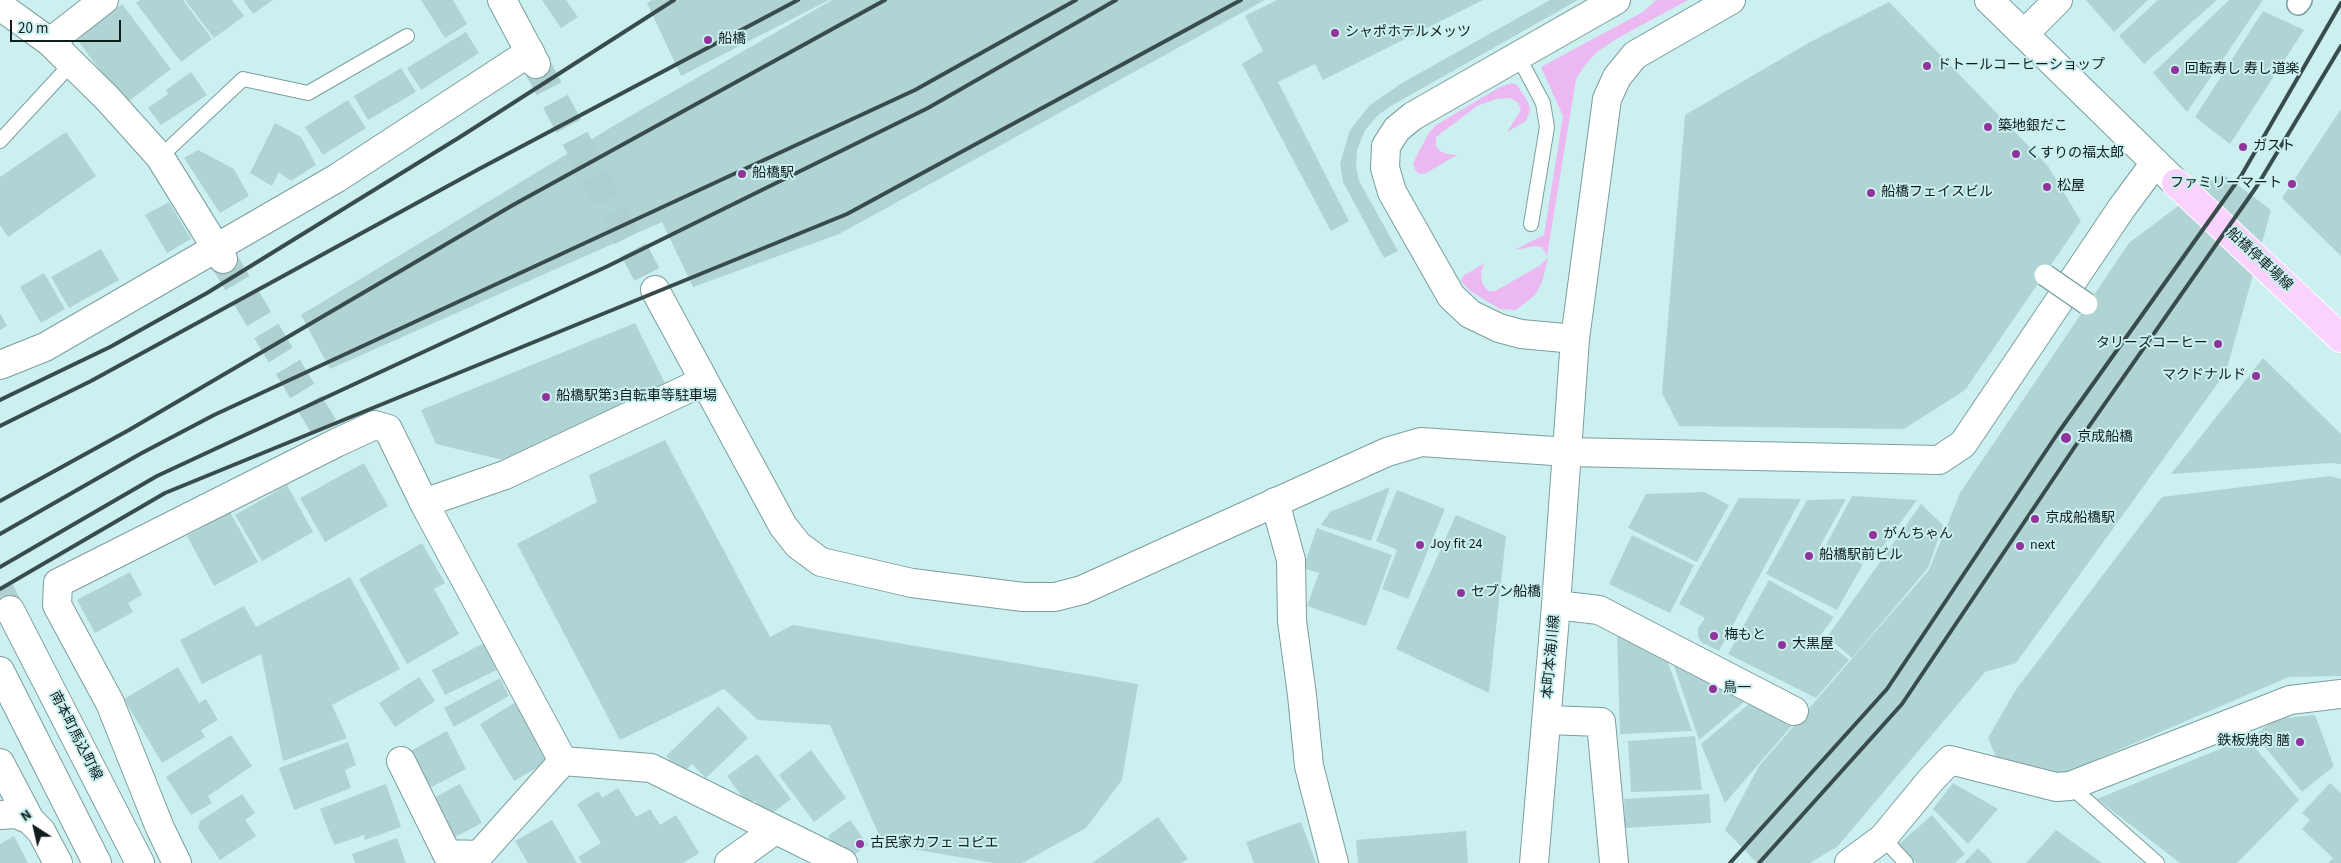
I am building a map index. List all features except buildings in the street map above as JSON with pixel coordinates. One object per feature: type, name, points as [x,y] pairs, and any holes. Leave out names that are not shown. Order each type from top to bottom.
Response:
[{"type":"main road","name":"船橋停車場線","points":[[2176,183],[2341,338]]},
{"type":"street","points":[[50,42],[104,0]]},
{"type":"street","points":[[0,365],[45,347],[219,254],[337,178],[533,58],[502,0]]},
{"type":"street","points":[[1575,339],[1521,334],[1499,328],[1470,314],[1451,296],[1392,192],[1385,168],[1386,146],[1402,124],[1413,116],[1616,0]]},
{"type":"street","name":"本町本海川線","points":[[1534,863],[1568,452],[1575,339],[1607,99],[1617,78],[1636,56],[1731,0]]},
{"type":"street","points":[[1989,0],[2176,183]]},
{"type":"street","points":[[2024,34],[2058,0]]},
{"type":"street","points":[[0,6],[50,42],[160,157],[219,254]]},
{"type":"street","points":[[655,290],[783,526],[798,545],[821,562],[912,583],[1023,597],[1055,597],[1082,590],[1387,452],[1421,442],[1568,452],[1939,460],[1963,444],[2121,209],[2155,163]]},
{"type":"street","points":[[2045,275],[2087,304]]},
{"type":"street","points":[[424,503],[505,475],[704,381]]},
{"type":"street","points":[[177,863],[160,828],[110,703],[57,605],[58,583],[333,440],[375,425],[388,429],[424,503],[563,761]]},
{"type":"street","points":[[1275,502],[1291,560],[1292,621],[1309,766],[1334,863]]},
{"type":"street","points":[[1556,605],[1599,610],[1794,712]]},
{"type":"street","name":"南本町馬込町線","points":[[10,610],[140,863]]},
{"type":"street","points":[[0,671],[97,863]]},
{"type":"street","points":[[1850,863],[1883,838],[1950,760],[2056,787],[2070,786],[2290,700],[2341,694]]},
{"type":"street","points":[[1547,720],[1601,722],[1614,863]]},
{"type":"street","points":[[401,761],[447,854],[479,855],[563,761]]},
{"type":"street","points":[[563,761],[651,768],[843,863]]},
{"type":"street","points":[[0,763],[30,820],[41,831],[58,863]]},
{"type":"street","points":[[0,815],[16,814],[30,820]]},
{"type":"street","points":[[728,863],[775,830]]},
{"type":"lane","points":[[160,157],[243,79],[308,93],[407,36]]},
{"type":"lane","points":[[1518,56],[1543,103],[1547,127],[1531,224]]},
{"type":"lane","points":[[0,141],[72,63]]},
{"type":"lane","points":[[2070,786],[2157,863]]},
{"type":"lane","points":[[1883,838],[1906,863]]},
{"type":"shaded area","points":[[1656,0],[1688,0],[1618,38],[1598,51],[1585,65],[1576,79],[1547,256],[1542,247],[1536,246],[1514,250],[1544,235],[1563,116],[1541,67],[1643,12]]},
{"type":"shaded area","points":[[1512,83],[1517,85],[1528,102],[1530,110],[1526,121],[1507,132],[1521,110],[1518,103],[1511,98],[1496,99],[1477,106],[1436,137],[1436,146],[1440,151],[1457,155],[1426,173],[1420,174],[1416,171],[1413,165],[1416,157],[1429,133],[1436,125],[1500,87]]},
{"type":"shaded area","points":[[1548,258],[1542,282],[1535,295],[1516,310],[1500,309],[1470,291],[1461,281],[1463,276],[1485,263],[1481,271],[1482,283],[1488,291],[1495,291],[1539,266]]},
{"type":"tunnel","points":[[536,64],[655,290]]},
{"type":"tunnel","points":[[223,259],[330,437]]},
{"type":"tunnel","points":[[0,590],[10,610]]},
{"type":"railway","points":[[0,400],[110,347],[207,293],[460,137],[674,0]]},
{"type":"railway","points":[[0,426],[91,381],[479,169],[798,0]]},
{"type":"railway","points":[[0,501],[129,430],[513,205],[885,0]]},
{"type":"railway","points":[[0,534],[140,454],[214,415],[915,90],[1076,0]]},
{"type":"railway","points":[[0,567],[157,476],[608,266],[928,108],[1116,0]]},
{"type":"railway","points":[[0,589],[165,493],[847,214],[1241,0]]},
{"type":"railway","points":[[1730,863],[1887,689],[2058,433],[2241,176],[2341,3]]},
{"type":"railway","points":[[1759,863],[1902,704],[2076,445],[2257,186],[2341,46]]},
{"type":"place","name":"シャポホテルメッツ","points":[[1335,33]]},
{"type":"place","name":"船橋","points":[[708,40]]},
{"type":"place","name":"ドトールコーヒーショップ","points":[[1927,66]]},
{"type":"place","name":"回転寿し 寿し道楽","points":[[2175,70]]},
{"type":"place","name":"築地銀だこ","points":[[1988,127]]},
{"type":"place","name":"ガスト","points":[[2243,147]]},
{"type":"place","name":"くすりの福太郎","points":[[2016,154]]},
{"type":"place","name":"船橋駅","points":[[742,174]]},
{"type":"place","name":"ファミリーマート","points":[[2292,184]]},
{"type":"place","name":"松屋","points":[[2047,187]]},
{"type":"place","name":"船橋フェイスビル","points":[[1871,193]]},
{"type":"place","name":"タリーズコーヒー","points":[[2218,344]]},
{"type":"place","name":"マクドナルド","points":[[2256,376]]},
{"type":"place","name":"船橋駅第3自転車等駐車場","points":[[546,397]]},
{"type":"place","name":"京成船橋","points":[[2066,438]]},
{"type":"place","name":"京成船橋駅","points":[[2035,519]]},
{"type":"place","name":"がんちゃん","points":[[1873,535]]},
{"type":"place","name":"Joy fit 24","points":[[1420,545]]},
{"type":"place","name":"next","points":[[2020,546]]},
{"type":"place","name":"船橋駅前ビル","points":[[1809,556]]},
{"type":"place","name":"セブン船橋","points":[[1461,593]]},
{"type":"place","name":"梅もと","points":[[1714,636]]},
{"type":"place","name":"大黒屋","points":[[1782,645]]},
{"type":"place","name":"鳥一","points":[[1713,689]]},
{"type":"place","name":"鉄板焼肉 膳","points":[[2300,742]]},
{"type":"place","name":"古民家カフェ コピエ","points":[[860,844]]}]
